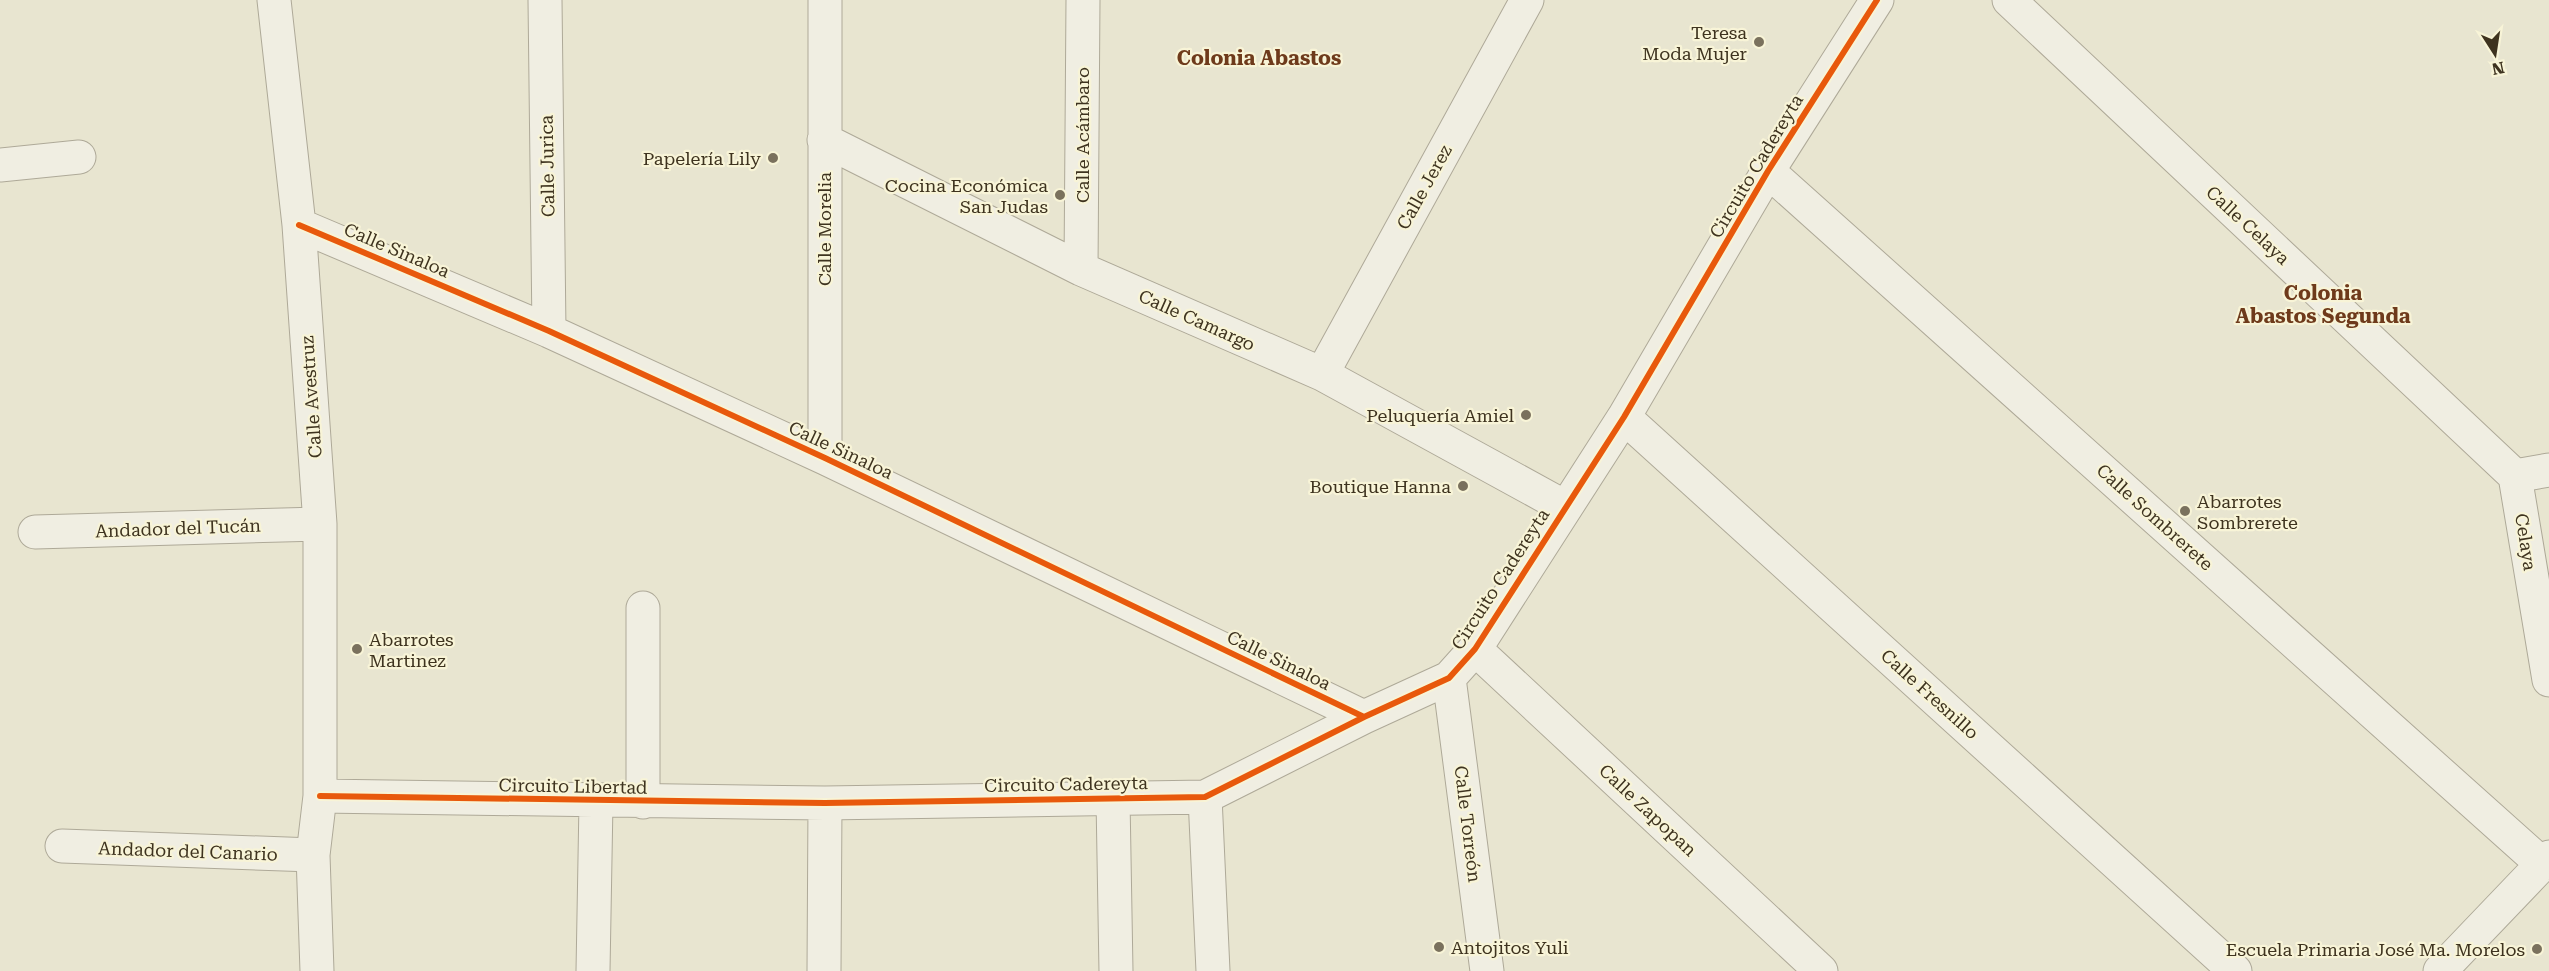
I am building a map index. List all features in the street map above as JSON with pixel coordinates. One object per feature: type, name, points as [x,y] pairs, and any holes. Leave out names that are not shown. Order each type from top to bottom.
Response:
[{"type":"street","name":"Calle Avestruz","points":[[274,0],[299,225],[320,525],[320,796]]},
{"type":"street","name":"Calle Jurica","points":[[545,0],[549,332]]},
{"type":"street","name":"Calle Morelia","points":[[825,0],[825,458]]},
{"type":"street","name":"Calle Acámbaro","points":[[1081,269],[1083,0]]},
{"type":"street","name":"Calle Jerez","points":[[1322,374],[1527,0]]},
{"type":"street","name":"Circuito Cadereyta","points":[[825,803],[1205,797],[1364,717],[1449,678],[1475,649],[1624,417],[1768,171],[1877,0]]},
{"type":"street","name":"Calle Celaya","points":[[2009,0],[2516,476]]},
{"type":"street","name":"Calle Camargo","points":[[824,140],[1081,269],[1322,374],[1565,507]]},
{"type":"street","points":[[0,165],[79,156]]},
{"type":"street","name":"Calle Sombrerete","points":[[1768,171],[2546,860]]},
{"type":"street","name":"Calle Sinaloa","points":[[299,225],[549,332],[825,458],[1364,717]]},
{"type":"street","name":"Calle Fresnillo","points":[[1624,417],[2235,971]]},
{"type":"street","points":[[2516,476],[2549,470]]},
{"type":"street","name":"Celaya","points":[[2516,476],[2549,680]]},
{"type":"street","name":"Andador del Tucán","points":[[35,532],[320,525]]},
{"type":"street","points":[[642,802],[643,608]]},
{"type":"street","name":"Calle Zapopan","points":[[1475,649],[1821,971]]},
{"type":"street","name":"Calle Torreón","points":[[1449,678],[1487,971]]},
{"type":"street","points":[[317,971],[313,855],[320,796]]},
{"type":"street","name":"Circuito Libertad","points":[[320,796],[596,802],[825,803]]},
{"type":"street","points":[[1205,797],[1213,971]]},
{"type":"street","points":[[1113,799],[1116,971]]},
{"type":"street","points":[[593,971],[596,802]]},
{"type":"street","points":[[824,971],[825,803]]},
{"type":"street","name":"Andador del Canario","points":[[62,846],[313,855]]},
{"type":"street","points":[[2440,971],[2546,860]]},
{"type":"cycle path","points":[[320,796],[825,803],[1205,797],[1364,717],[1449,678],[1475,649],[1624,417],[1768,171],[1877,0]]},
{"type":"cycle path","points":[[299,225],[549,331],[825,458],[1364,717]]},
{"type":"place","name":"Teresa Moda Mujer","points":[[1759,42]]},
{"type":"place","name":"Papelería Lily","points":[[773,158]]},
{"type":"place","name":"Cocina Económica San Judas","points":[[1060,195]]},
{"type":"place","name":"Peluquería Amiel","points":[[1526,415]]},
{"type":"place","name":"Boutique Hanna","points":[[1463,486]]},
{"type":"place","name":"Abarrotes Sombrerete","points":[[2185,511]]},
{"type":"place","name":"Abarrotes Martinez","points":[[357,649]]},
{"type":"place","name":"Antojitos Yuli","points":[[1439,947]]},
{"type":"place","name":"Escuela Primaria José Ma. Morelos","points":[[2537,949]]},
{"type":"district","name":"Colonia Abastos","points":[[1259,58]]},
{"type":"district","name":"Colonia Abastos Segunda","points":[[2323,304]]}]
